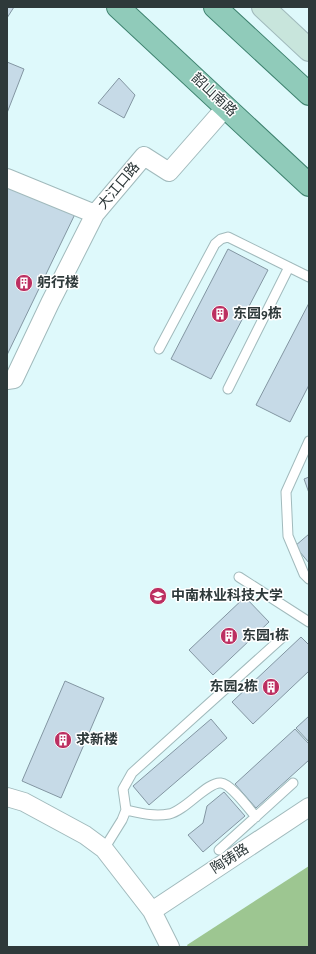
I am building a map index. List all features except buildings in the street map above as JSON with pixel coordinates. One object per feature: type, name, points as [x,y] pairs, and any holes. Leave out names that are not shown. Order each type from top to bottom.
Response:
[{"type":"main road","points":[[215,7],[309,94]]},
{"type":"main road","name":"韶山南路","points":[[122,8],[309,185]]},
{"type":"street","points":[[263,7],[309,50]]},
{"type":"street","name":"大江口路","points":[[7,178],[95,214],[144,156],[169,172],[226,107]]},
{"type":"street","points":[[7,380],[14,379],[95,214]]},
{"type":"street","points":[[7,797],[24,802],[51,816],[85,835],[104,849],[152,911],[170,947]]},
{"type":"street","name":"陶铸路","points":[[152,911],[309,808]]},
{"type":"lane","points":[[160,349],[215,244],[221,239],[228,237],[309,277]]},
{"type":"lane","points":[[228,389],[289,267]]},
{"type":"lane","points":[[309,441],[286,492],[288,536],[304,574],[309,579]]},
{"type":"lane","points":[[239,577],[309,622]]},
{"type":"lane","points":[[104,849],[122,820],[126,810],[123,789],[132,773],[284,636]]},
{"type":"lane","points":[[126,810],[147,815],[170,814],[181,808],[213,784],[220,782],[228,786],[256,817]]},
{"type":"lane","points":[[219,850],[294,783]]},
{"type":"green space","points":[[309,866],[309,947],[188,947],[187,945]]},
{"type":"place","name":"躬行楼","points":[[24,283]]},
{"type":"place","name":"东园9栋","points":[[220,314]]},
{"type":"place","name":"中南林业科技大学","points":[[158,596]]},
{"type":"place","name":"东园1栋","points":[[229,636]]},
{"type":"place","name":"东园2栋","points":[[271,687]]},
{"type":"place","name":"求新楼","points":[[63,740]]}]
